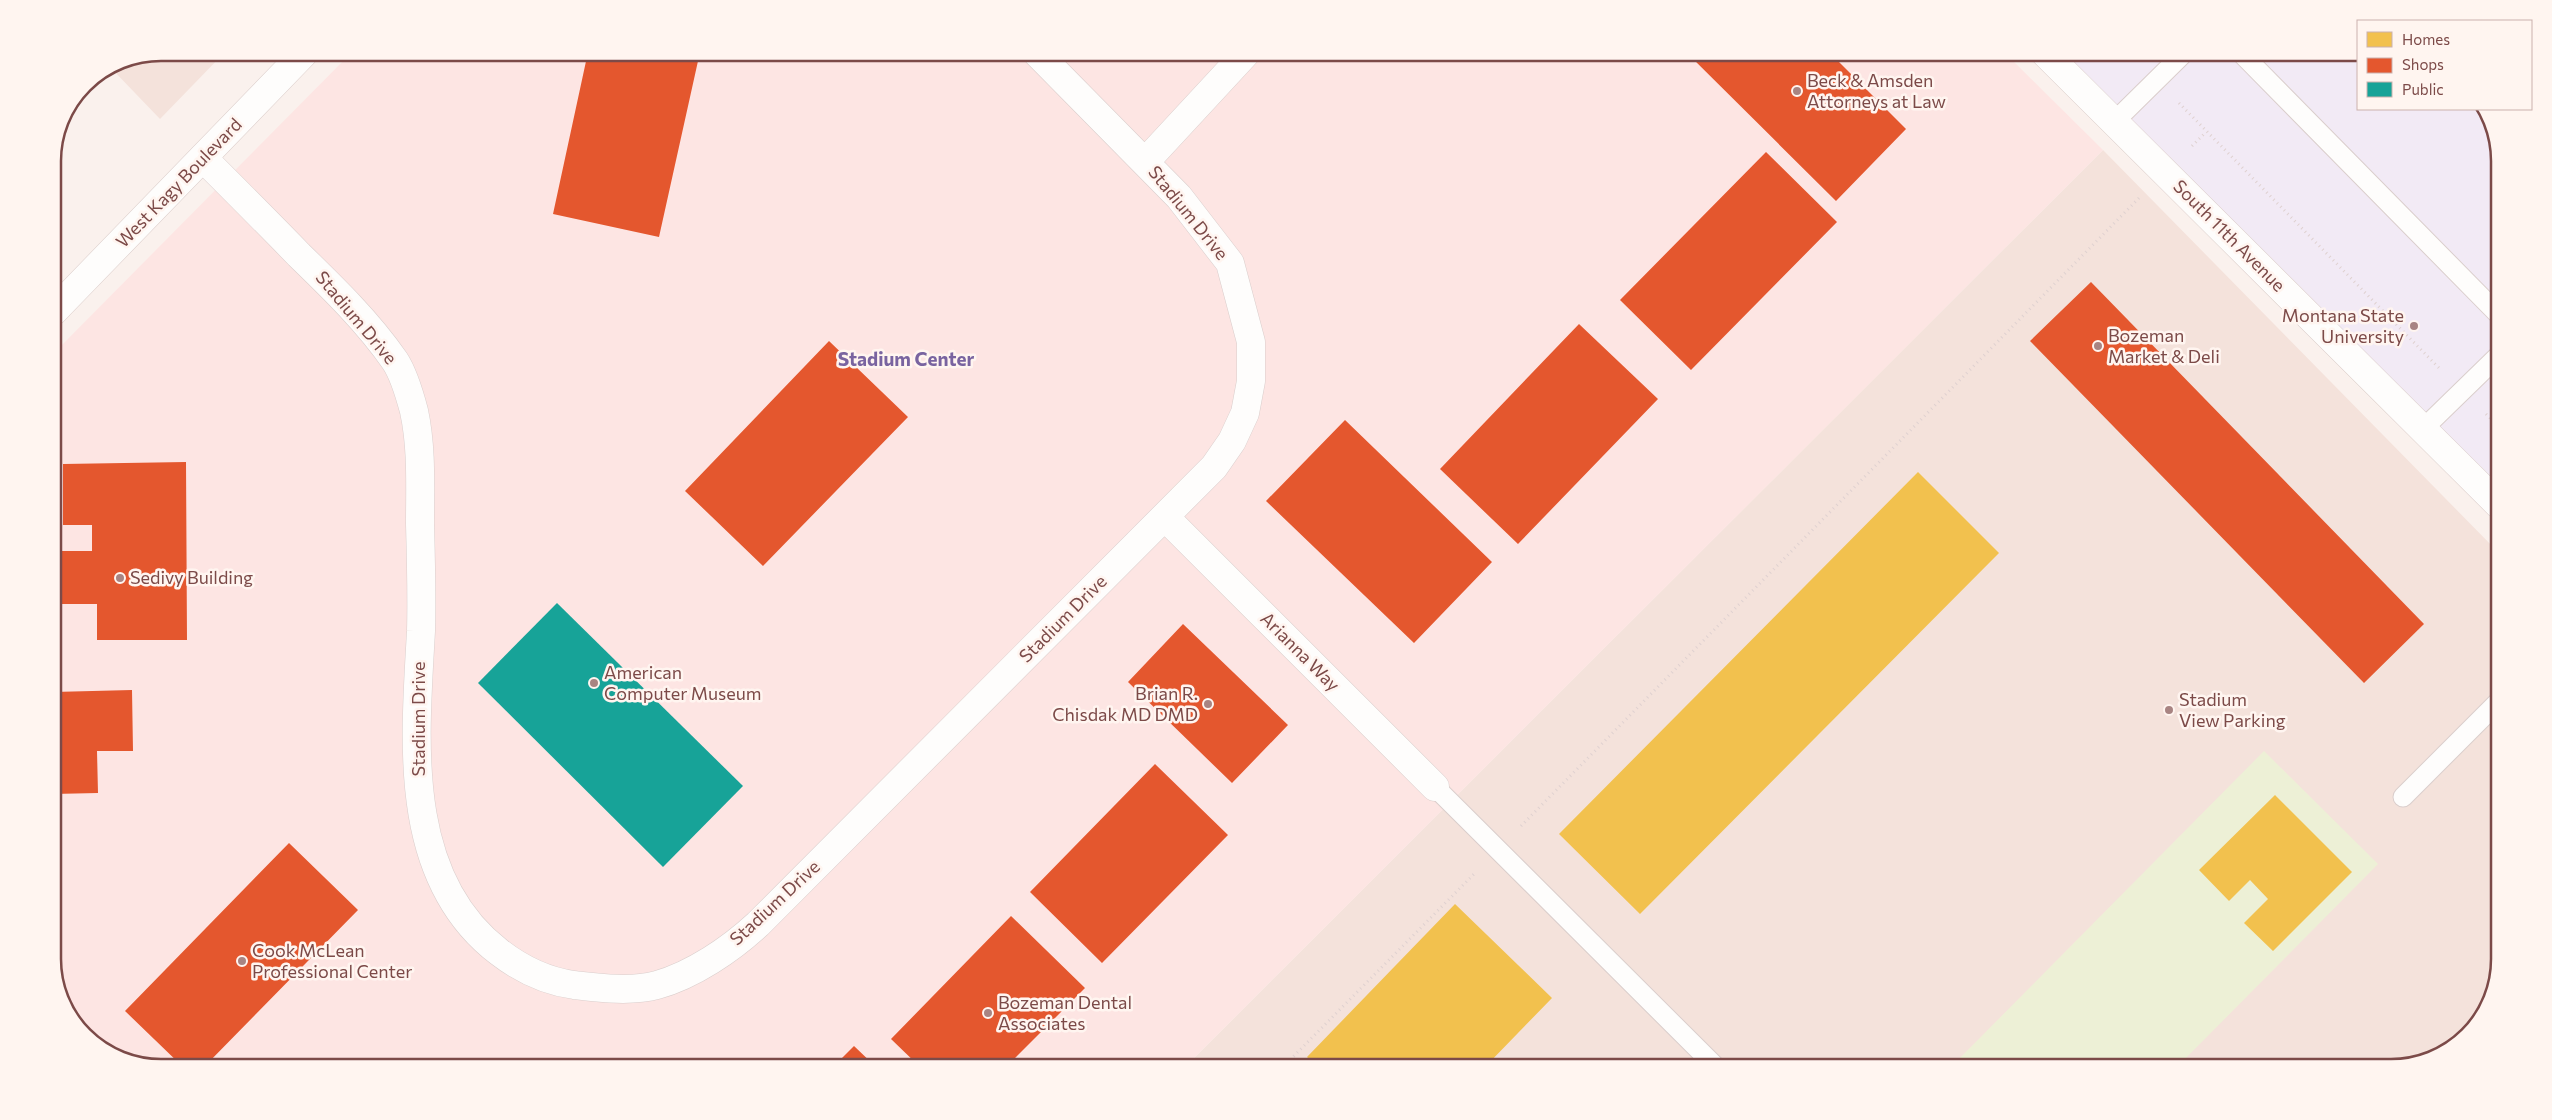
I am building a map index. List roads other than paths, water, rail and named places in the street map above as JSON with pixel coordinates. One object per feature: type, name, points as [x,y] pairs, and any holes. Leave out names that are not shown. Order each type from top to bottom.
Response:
[{"type":"street","name":"West Kagy Boulevard","points":[[61,304],[295,61]]},
{"type":"street","name":"Stadium Drive","points":[[203,158],[341,296],[397,364],[414,410],[420,459],[421,618],[416,721],[422,819],[435,861],[454,905],[484,940],[520,968],[562,983],[606,989],[655,986],[690,971],[743,938],[1214,467],[1232,441],[1246,413],[1251,380],[1251,342],[1244,308],[1230,263],[1179,197],[1146,161],[1045,61]]},
{"type":"street","points":[[1146,161],[1239,61]]},
{"type":"street","name":"South 11th Avenue","points":[[2053,61],[2424,428],[2491,497]]},
{"type":"street","name":"Arianna Way","points":[[1165,517],[1435,787]]},
{"type":"lane","points":[[2114,122],[2176,61]]},
{"type":"lane","points":[[2249,61],[2491,307]]},
{"type":"lane","points":[[2424,428],[2491,363]]},
{"type":"lane","points":[[2403,797],[2491,709]]},
{"type":"lane","points":[[1435,787],[1707,1059]]},
{"type":"place","name":"Beck & Amsden Attorneys at Law","points":[[1797,91]]},
{"type":"place","name":"Montana State University","points":[[2414,326]]},
{"type":"place","name":"Bozeman Market & Deli","points":[[2098,346]]},
{"type":"place","name":"Sedivy Building","points":[[120,578]]},
{"type":"place","name":"American Computer Museum","points":[[594,683]]},
{"type":"place","name":"Brian R. Chisdak MD DMD","points":[[1208,704]]},
{"type":"place","name":"Stadium View Parking","points":[[2169,710]]},
{"type":"place","name":"Cook McLean Professional Center","points":[[242,961]]},
{"type":"place","name":"Bozeman Dental Associates","points":[[988,1013]]},
{"type":"district","name":"Stadium Center","points":[[906,359]]}]
